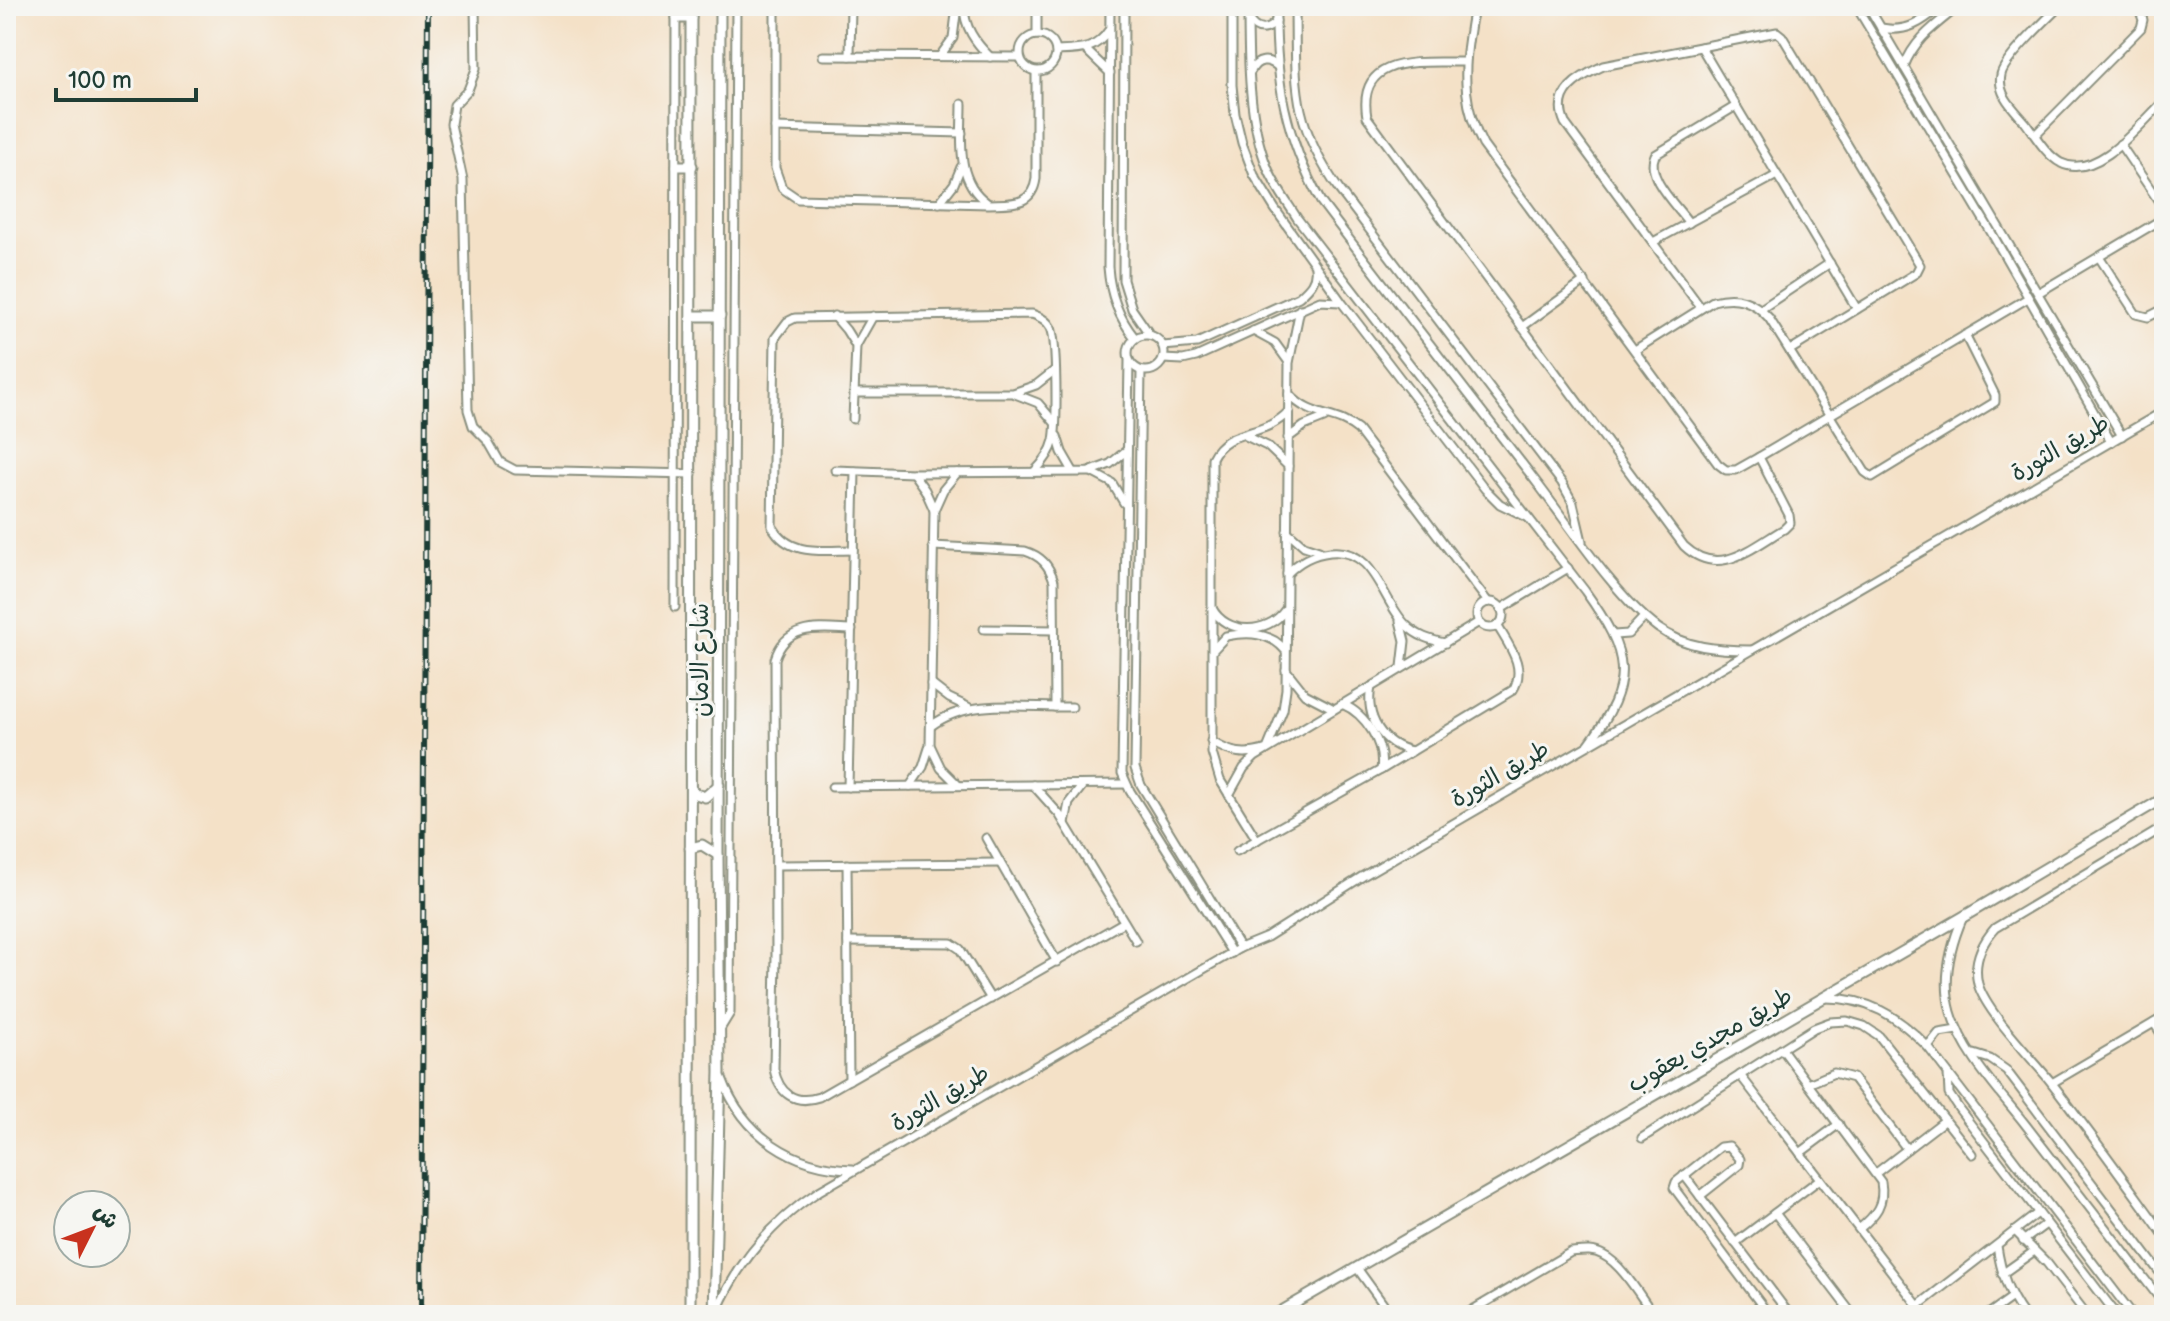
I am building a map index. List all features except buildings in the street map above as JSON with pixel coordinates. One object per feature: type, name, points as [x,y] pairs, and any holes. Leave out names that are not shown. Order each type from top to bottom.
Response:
[{"type":"street","points":[[475,6],[474,76],[468,90],[454,105],[451,118],[463,180],[468,410],[471,421],[500,462],[510,469],[692,474]]},
{"type":"street","points":[[675,607],[676,6]]},
{"type":"street","name":"شارع الامان","points":[[690,1315],[691,6]]},
{"type":"street","name":"شارع الامان","points":[[715,1315],[720,1072],[720,6]]},
{"type":"street","points":[[718,1033],[730,1013],[736,6]]},
{"type":"street","points":[[775,6],[777,178],[782,188],[798,199],[1019,203],[1035,187],[1036,72]]},
{"type":"street","points":[[850,56],[851,6]]},
{"type":"street","points":[[935,6],[957,6],[953,38],[940,56]]},
{"type":"street","points":[[964,6],[968,29],[990,57]]},
{"type":"street","points":[[1037,6],[1037,35]]},
{"type":"street","points":[[1110,6],[1109,283],[1123,324],[1135,338]]},
{"type":"street","points":[[1124,6],[1123,280],[1132,309],[1150,335],[1163,346],[1197,343],[1299,297],[1310,288],[1316,274],[1314,264]]},
{"type":"street","points":[[1232,6],[1232,85],[1242,143],[1258,183],[1343,304],[1485,489],[1500,504],[1529,518]]},
{"type":"street","points":[[1248,6],[1252,103],[1267,168],[1297,218],[1568,568],[1614,635],[1621,661],[1622,687],[1614,707],[1586,747]]},
{"type":"street","points":[[1276,6],[1283,108],[1292,141],[1321,202],[1583,543],[1644,617],[1668,634],[1702,647],[1754,650]]},
{"type":"street","points":[[1295,6],[1297,98],[1314,150],[1340,191],[1568,493],[1583,543]]},
{"type":"street","points":[[1856,6],[2111,442]]},
{"type":"street","points":[[1868,6],[2122,436]]},
{"type":"street","points":[[1881,28],[1907,29],[1941,6]]},
{"type":"street","points":[[1904,67],[1910,50],[1919,40],[1959,6]]},
{"type":"street","points":[[2060,6],[2009,60],[2000,77],[2004,96],[2052,156],[2077,167],[2095,163],[2120,144],[2164,101]]},
{"type":"street","points":[[2035,135],[2141,28],[2143,20],[2138,6]]},
{"type":"street","points":[[1474,8],[1465,62],[1466,101],[1483,145],[1722,468],[1736,470],[2028,298]]},
{"type":"street","points":[[677,18],[691,18]]},
{"type":"street","points":[[1248,18],[1250,24],[1261,30],[1276,21]]},
{"type":"street","points":[[1056,51],[1086,50],[1096,45],[1110,29]]},
{"type":"street","points":[[1701,308],[1565,123],[1561,111],[1562,99],[1568,87],[1578,78],[1603,66],[1768,32],[1780,34],[1920,262],[1918,271],[1790,350]]},
{"type":"street","points":[[1037,35],[1049,39],[1056,51],[1053,64],[1043,71],[1036,72],[1025,67],[1019,57],[1024,40],[1037,35]]},
{"type":"street","points":[[1701,47],[1857,309]]},
{"type":"street","points":[[1086,50],[1110,73]]},
{"type":"street","points":[[823,56],[1019,57]]},
{"type":"street","points":[[1251,71],[1253,66],[1263,61],[1278,67]]},
{"type":"street","points":[[1465,62],[1398,64],[1384,69],[1368,87],[1364,102],[1367,117],[1684,546],[1698,557],[1715,561],[1734,558],[1790,523],[1789,515],[1759,457]]},
{"type":"street","points":[[962,104],[962,161],[970,186],[988,204]]},
{"type":"street","points":[[1689,223],[1654,174],[1652,160],[1655,155],[1736,106]]},
{"type":"street","points":[[775,128],[962,133]]},
{"type":"street","points":[[2120,144],[2164,209]]},
{"type":"street","points":[[939,203],[954,184],[962,161]]},
{"type":"street","points":[[677,166],[692,166]]},
{"type":"street","points":[[1653,242],[1777,175]]},
{"type":"street","points":[[1287,226],[1297,218]]},
{"type":"street","points":[[2038,293],[2164,218]]},
{"type":"street","points":[[721,253],[734,253]]},
{"type":"street","points":[[2099,257],[2136,314],[2148,317],[2164,309]]},
{"type":"street","points":[[1761,309],[1830,263]]},
{"type":"street","points":[[1522,327],[1585,281]]},
{"type":"street","points":[[1635,350],[1701,308],[1725,298],[1750,301],[1761,309],[1790,350],[1865,472],[1876,476],[1995,402],[1995,395],[1965,335]]},
{"type":"street","points":[[1163,359],[1196,357],[1300,309],[1329,299],[1343,304]]},
{"type":"street","points":[[1211,741],[1224,750],[1238,754],[1253,754],[1267,749],[1283,710],[1289,363],[1300,309]]},
{"type":"street","points":[[853,550],[804,550],[792,547],[782,540],[772,526],[775,338],[787,322],[795,318],[1032,314],[1041,317],[1053,330],[1055,426],[1049,453],[1034,472]]},
{"type":"street","points":[[693,316],[720,316]]},
{"type":"street","points":[[834,316],[856,346]]},
{"type":"street","points":[[853,419],[856,346],[873,316]]},
{"type":"street","points":[[1253,331],[1275,343],[1289,363]]},
{"type":"street","points":[[1150,335],[1135,338],[1128,348],[1122,761],[1126,784],[1232,953]]},
{"type":"street","points":[[1129,361],[1141,371],[1155,370],[1163,359],[1163,346]]},
{"type":"street","points":[[1390,362],[1401,353]]},
{"type":"street","points":[[854,393],[1013,393],[1036,385],[1055,370]]},
{"type":"street","points":[[1141,371],[1135,768],[1141,785],[1240,948]]},
{"type":"street","points":[[1013,393],[1038,403],[1055,426],[1062,452],[1073,471]]},
{"type":"street","points":[[1289,394],[1312,413],[1342,419],[1358,430],[1488,602],[1501,609],[1502,618],[1490,628],[1479,622],[1477,615],[1479,608],[1488,602]]},
{"type":"street","points":[[1257,840],[1214,764],[1211,741],[1212,458],[1220,445],[1240,435],[1267,428],[1289,411]]},
{"type":"street","name":"طريق الثورة","points":[[715,1315],[744,1262],[770,1230],[802,1203],[855,1169],[1240,948],[1267,937],[1363,876],[2164,411]]},
{"type":"street","points":[[1288,438],[1313,421],[1332,417]]},
{"type":"street","points":[[1240,435],[1267,446],[1288,466]]},
{"type":"street","points":[[1089,472],[1110,464],[1127,450]]},
{"type":"street","points":[[835,470],[1089,472],[1112,483],[1126,506]]},
{"type":"street","points":[[848,787],[855,471]]},
{"type":"street","points":[[913,473],[934,510]]},
{"type":"street","points":[[910,786],[923,767],[930,745],[934,510],[943,490],[957,473]]},
{"type":"street","points":[[1287,531],[1304,546],[1325,553]]},
{"type":"street","points":[[933,546],[1025,551],[1041,559],[1051,572],[1054,581],[1055,707]]},
{"type":"street","points":[[1287,574],[1304,560],[1325,553],[1337,551],[1359,559],[1375,576],[1398,615],[1405,641],[1402,668]]},
{"type":"street","points":[[720,563],[732,565]]},
{"type":"street","points":[[1501,609],[1568,568]]},
{"type":"street","points":[[1212,607],[1226,624],[1261,628],[1276,621],[1286,609]]},
{"type":"street","points":[[1398,615],[1418,634],[1445,643]]},
{"type":"street","points":[[1614,635],[1628,634],[1644,617]]},
{"type":"street","points":[[1229,795],[1244,768],[1267,749],[1479,622]]},
{"type":"street","points":[[1237,851],[1381,770],[1513,690],[1519,677],[1518,664],[1497,625]]},
{"type":"street","points":[[852,630],[802,629],[783,642],[778,650],[775,669],[776,1079],[786,1094],[804,1100],[819,1097],[1124,922]]},
{"type":"street","points":[[984,629],[1054,630]]},
{"type":"street","points":[[1212,652],[1220,640],[1233,635],[1268,637],[1285,651]]},
{"type":"street","points":[[1285,668],[1305,694],[1360,715],[1378,743],[1382,756],[1381,770]]},
{"type":"street","points":[[931,684],[949,698],[970,707]]},
{"type":"street","points":[[1371,687],[1370,709],[1384,738],[1397,747],[1412,751]]},
{"type":"street","points":[[931,726],[949,714],[970,707],[1072,707]]},
{"type":"street","points":[[930,745],[941,768],[959,786]]},
{"type":"street","points":[[832,787],[1126,784]]},
{"type":"street","points":[[691,789],[705,797],[719,785]]},
{"type":"street","points":[[1033,785],[1052,803],[1136,941]]},
{"type":"street","points":[[1065,825],[1069,803],[1083,785]]},
{"type":"street","name":"طريق مجدي يعقوب","points":[[1275,1315],[2164,798]]},
{"type":"street","points":[[2164,827],[2007,920],[1985,940],[1976,968],[1983,996],[2052,1083],[2164,1235]]},
{"type":"street","points":[[986,838],[1057,962]]},
{"type":"street","points":[[690,848],[702,845],[718,855]]},
{"type":"street","points":[[776,865],[1000,863]]},
{"type":"street","points":[[847,864],[849,1080]]},
{"type":"street","points":[[1963,917],[1947,972],[1950,1010],[1957,1030],[2164,1304]]},
{"type":"street","points":[[848,942],[951,943],[960,949],[991,999]]},
{"type":"street","points":[[1822,998],[1842,998],[1878,1008],[1898,1019],[1928,1047],[2133,1315]]},
{"type":"street","points":[[2052,1083],[2164,1017]]},
{"type":"street","points":[[1642,1138],[1814,1028],[1830,1022],[1847,1021],[1864,1026],[1885,1042],[1972,1154]]},
{"type":"street","points":[[2154,1023],[2164,1038]]},
{"type":"street","points":[[1928,1047],[1939,1033],[1957,1030]]},
{"type":"street","points":[[1782,1049],[1881,1182],[1882,1202],[1878,1212],[1859,1229]]},
{"type":"street","points":[[1973,1054],[1990,1059],[2006,1070],[2164,1278]]},
{"type":"street","points":[[720,1072],[740,1114],[767,1141],[807,1162],[855,1169]]},
{"type":"street","points":[[1808,1084],[1834,1073],[1853,1078],[1907,1149]]},
{"type":"street","points":[[1948,1074],[1949,1094],[1954,1102],[2117,1315]]},
{"type":"street","points":[[1740,1075],[1925,1315]]},
{"type":"street","points":[[1876,1173],[1945,1120]]},
{"type":"street","points":[[1800,1153],[1839,1124]]},
{"type":"street","points":[[1700,1196],[1737,1168],[1740,1159],[1729,1146],[1723,1146],[1684,1175],[1674,1184],[1674,1191],[1769,1315]]},
{"type":"street","points":[[1684,1175],[1790,1315]]},
{"type":"street","points":[[1735,1243],[1820,1179]]},
{"type":"street","points":[[1775,1213],[1853,1315]]},
{"type":"street","points":[[1906,1315],[2038,1213]]},
{"type":"street","points":[[2023,1241],[2046,1224]]},
{"type":"street","points":[[2015,1231],[2047,1263],[2087,1315]]},
{"type":"street","points":[[1997,1246],[2002,1274],[2011,1298],[2024,1315]]},
{"type":"street","points":[[1464,1315],[1571,1252],[1587,1250],[1603,1255],[1616,1265],[1650,1314]]},
{"type":"street","points":[[2002,1274],[2033,1252]]},
{"type":"street","points":[[1357,1268],[1391,1315]]},
{"type":"street","points":[[2096,1288],[2106,1280]]},
{"type":"street","points":[[1987,1315],[2011,1298]]},
{"type":"railway","points":[[421,1315],[428,6]]}]
